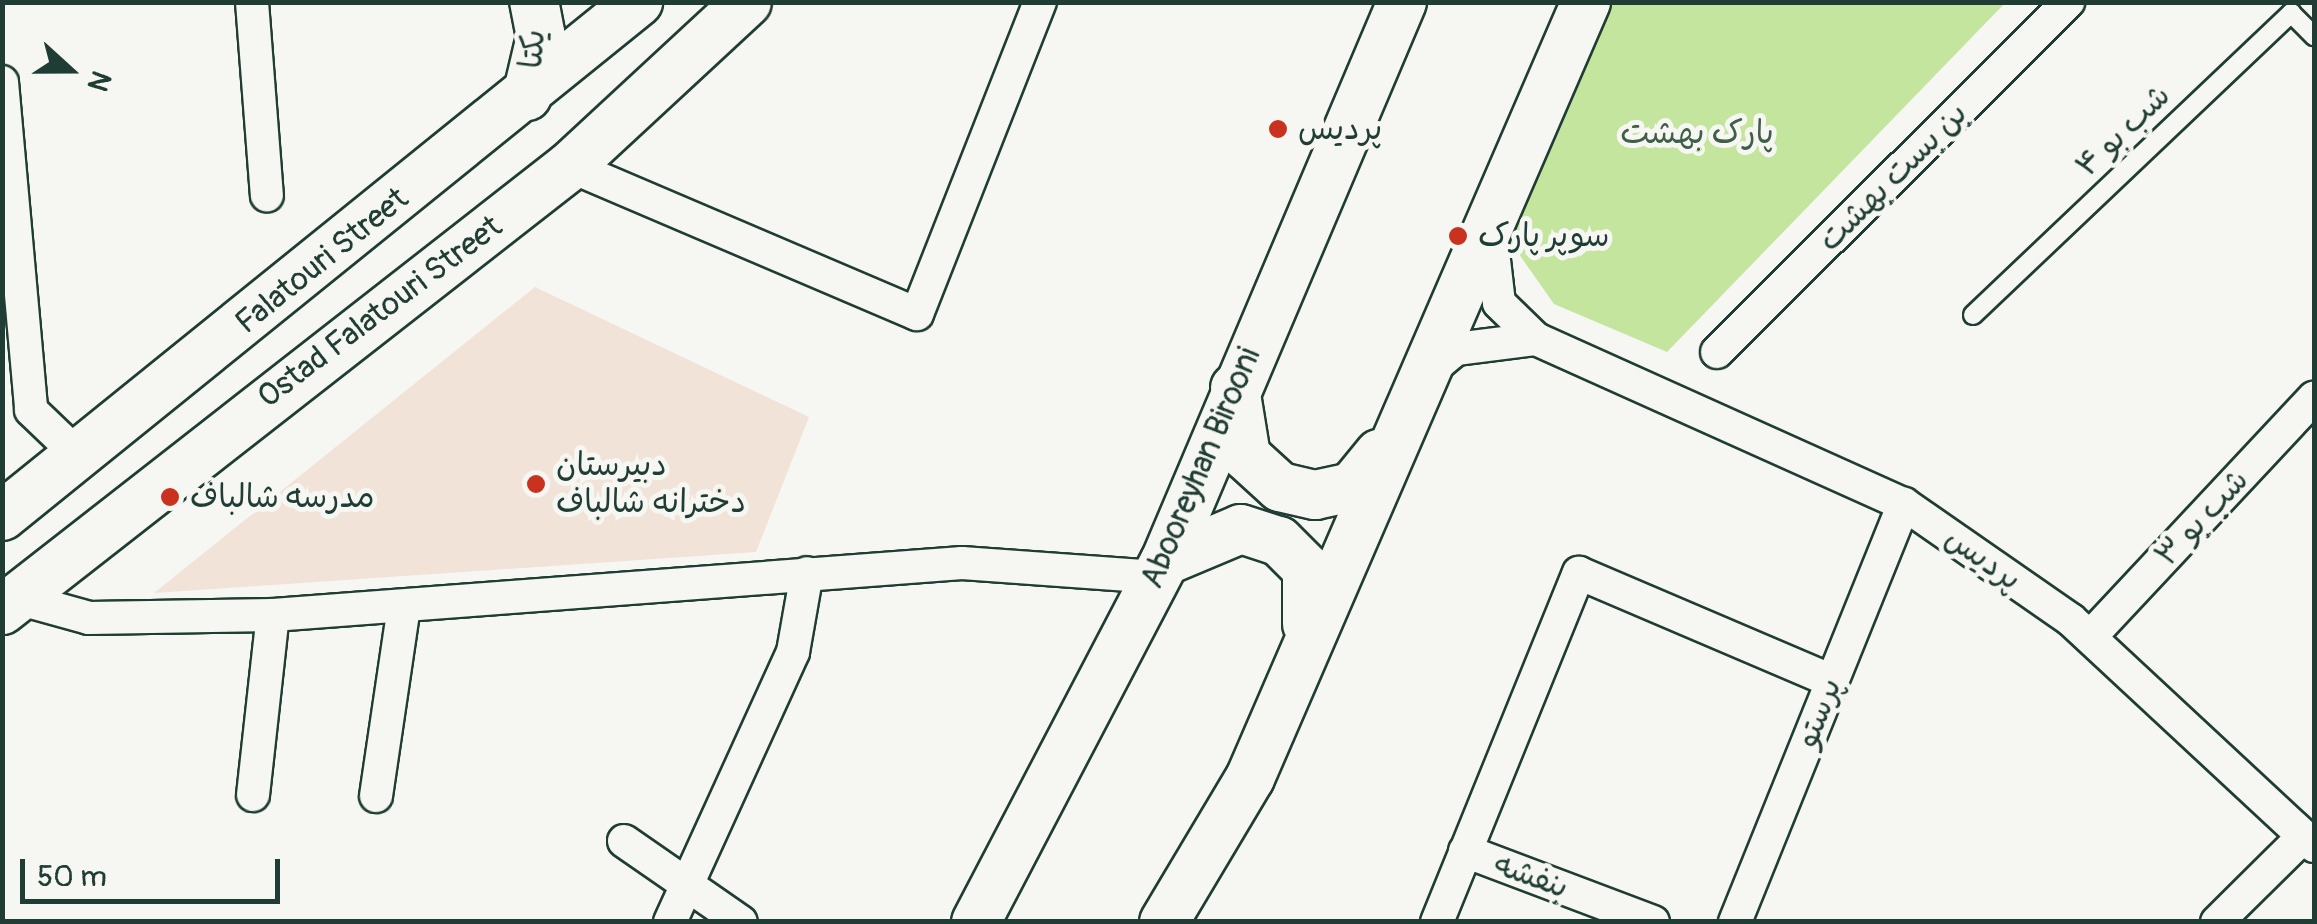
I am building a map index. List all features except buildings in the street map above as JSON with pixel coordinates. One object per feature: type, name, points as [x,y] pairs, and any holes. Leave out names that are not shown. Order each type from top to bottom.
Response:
[{"type":"main road","name":"یکتا","points":[[527,96],[540,38],[534,2]]},
{"type":"main road","name":"Falatouri Street","points":[[2,516],[527,96],[638,2]]},
{"type":"main road","name":"Ostad Falatouri Street","points":[[10,604],[570,166],[747,2]]},
{"type":"main road","name":"Abooreyhan Birooni","points":[[976,922],[1160,569],[1402,2]]},
{"type":"main road","points":[[1200,922],[1306,633],[1412,386],[1586,2]]},
{"type":"main road","points":[[1234,388],[1246,456],[1280,487],[1315,495],[1352,487],[1390,440]]},
{"type":"main road","points":[[1160,569],[1241,529],[1278,541],[1307,570],[1306,633]]},
{"type":"main road","points":[[1164,922],[1250,778]]},
{"type":"street","points":[[252,2],[267,194]]},
{"type":"street","points":[[570,166],[918,314],[1040,2]]},
{"type":"street","name":"بن بست بهشت","points":[[1718,352],[2068,2]]},
{"type":"street","points":[[2,82],[30,410],[79,456]]},
{"type":"street","points":[[1506,178],[1490,269],[1499,303],[1536,339]]},
{"type":"street","points":[[1412,386],[1456,349],[1536,339]]},
{"type":"street","name":"پردیس","points":[[1536,339],[1904,504],[2090,638],[2310,841]]},
{"type":"street","name":"شب بو ۳","points":[[2090,638],[2314,398]]},
{"type":"street","name":"پرستو","points":[[1735,922],[1904,504]]},
{"type":"street","points":[[10,604],[88,618],[273,615],[962,563],[1160,569]]},
{"type":"street","points":[[670,922],[793,652],[807,573]]},
{"type":"street","points":[[1437,922],[1579,573],[1832,681]]},
{"type":"street","points":[[376,796],[404,606]]},
{"type":"street","points":[[253,795],[273,615]]},
{"type":"street","points":[[624,841],[742,922]]},
{"type":"street","points":[[2218,922],[2310,841]]},
{"type":"street","name":"بنفشه","points":[[1465,851],[1653,922]]},
{"type":"lane","name":"شب بو ۴","points":[[1972,316],[2291,13],[2314,36]]},
{"type":"shaded area","name":"دبیرستان دخترانه شالباف","points":[[535,287],[809,417],[756,552],[154,593]]},
{"type":"green space","name":"پارک بهشت","points":[[1612,3],[2005,3],[1667,352],[1554,304],[1507,237]]},
{"type":"place","name":"پردیس","points":[[1278,129]]},
{"type":"place","name":"سوپر پارک","points":[[1458,236]]},
{"type":"place","name":"دبیرستان دخترانه شالباف","points":[[536,484]]},
{"type":"place","name":"مدرسه شالباف","points":[[170,497]]}]
